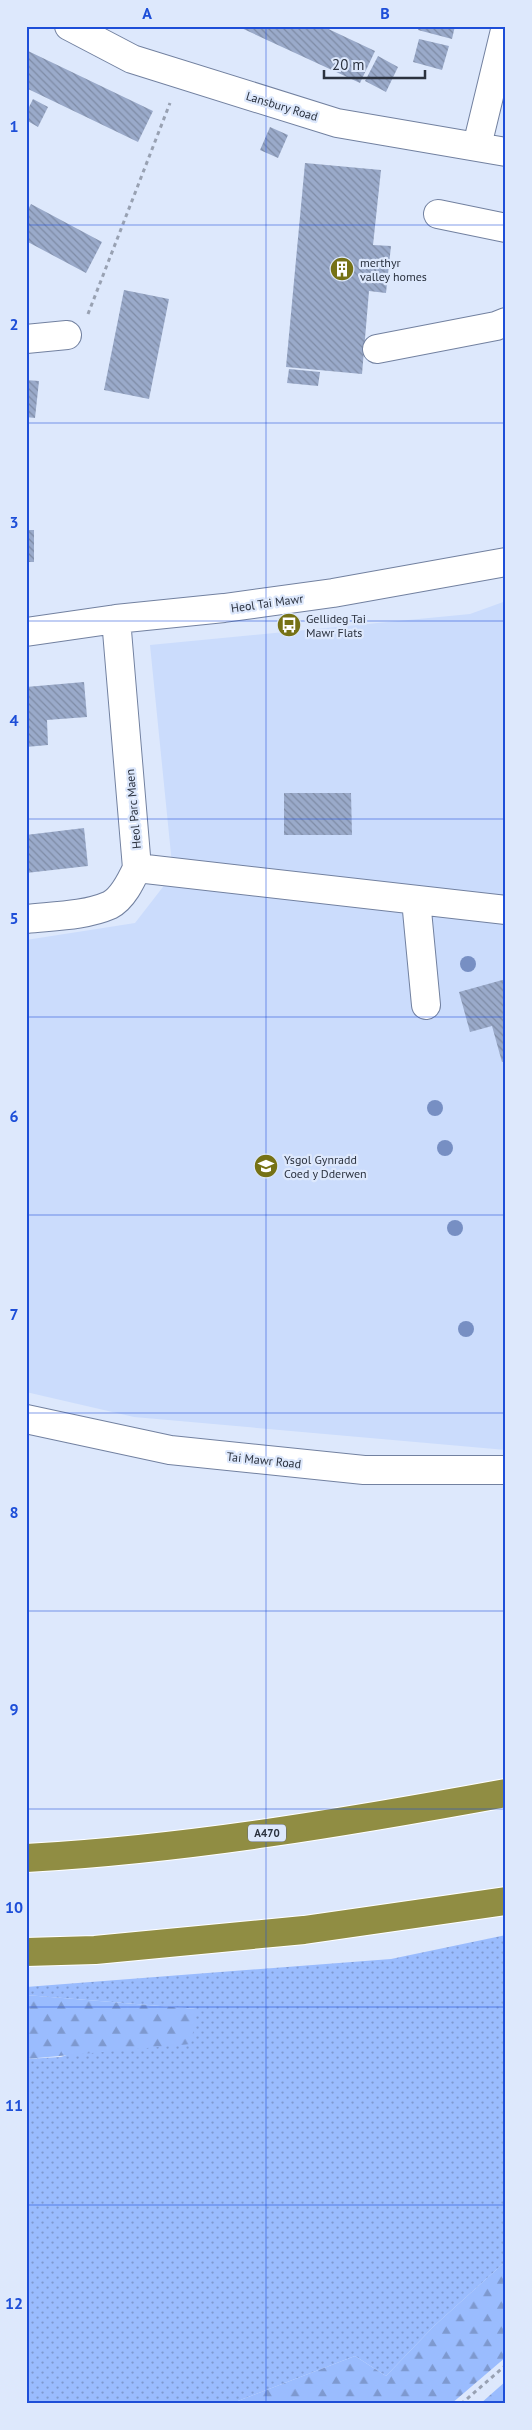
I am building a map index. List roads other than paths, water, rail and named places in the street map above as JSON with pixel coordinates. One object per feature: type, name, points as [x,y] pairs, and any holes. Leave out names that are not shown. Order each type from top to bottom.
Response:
[{"type":"highway","name":"A470","points":[[26,1858],[100,1854],[254,1835],[506,1793]]},
{"type":"highway","points":[[26,1952],[95,1950],[304,1930],[506,1901]]},
{"type":"street","name":"Lansbury Road","points":[[68,26],[132,59],[337,123],[506,152]]},
{"type":"street","points":[[477,146],[506,26]]},
{"type":"street","points":[[438,214],[506,228]]},
{"type":"street","points":[[377,349],[496,326],[506,322]]},
{"type":"street","points":[[26,339],[67,335]]},
{"type":"street","name":"Heol Tai Mawr","points":[[26,632],[116,618],[224,608],[334,593],[506,562]]},
{"type":"street","name":"Heol Parc Maen","points":[[116,618],[137,868]]},
{"type":"street","points":[[26,919],[79,913],[111,904],[130,886],[137,868],[506,910]]},
{"type":"street","points":[[416,900],[426,1005]]},
{"type":"street","name":"Tai Mawr Road","points":[[26,1419],[170,1450],[364,1470],[506,1470]]},
{"type":"place","name":"merthyr valley homes","points":[[342,269]]},
{"type":"place","name":"Gellideg Tai Mawr Flats","points":[[289,625]]},
{"type":"place","name":"Ysgol Gynradd Coed y Dderwen","points":[[266,1166]]}]
